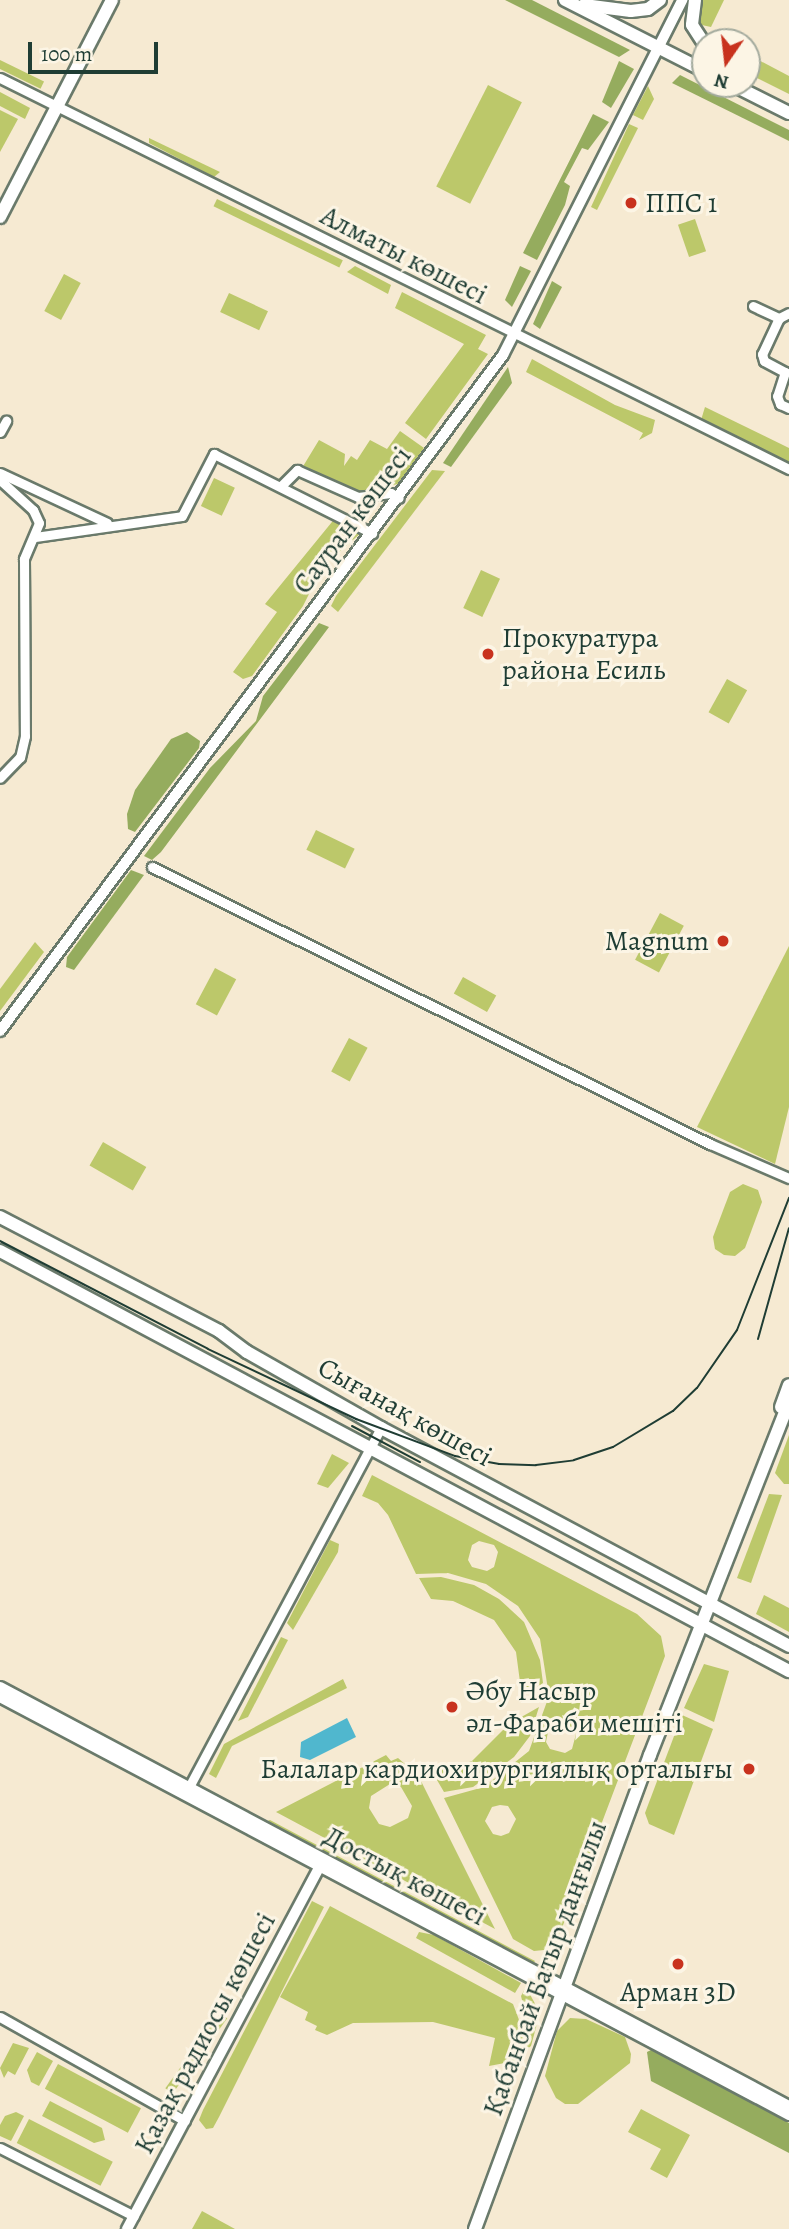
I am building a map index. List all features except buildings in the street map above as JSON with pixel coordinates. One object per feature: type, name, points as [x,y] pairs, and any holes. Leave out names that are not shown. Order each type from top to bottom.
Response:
[{"type":"main road","points":[[0,217],[112,0]]},
{"type":"main road","points":[[568,2],[631,12],[648,9],[660,0]]},
{"type":"main road","points":[[694,28],[695,0]]},
{"type":"main road","points":[[568,2],[691,64]]},
{"type":"main road","points":[[760,98],[789,113]]},
{"type":"main road","name":"Сығанақ көшесі","points":[[0,1217],[219,1331],[247,1352],[381,1427],[789,1646]]},
{"type":"main road","name":"Сығанақ көшесі","points":[[0,1251],[789,1671]]},
{"type":"main road","name":"Қабанбай Батыр даңғылы","points":[[725,1570],[729,1545],[789,1385]]},
{"type":"main road","name":"Қабанбай Батыр даңғылы","points":[[475,2229],[561,1991],[789,1402]]},
{"type":"street","name":"Сауран көшесі","points":[[0,1031],[398,498],[513,336],[682,0]]},
{"type":"street","name":"Алматы көшесі","points":[[0,78],[513,336],[789,470]]},
{"type":"street","points":[[753,306],[779,318]]},
{"type":"street","points":[[789,313],[779,318],[762,354],[764,360],[785,372],[777,396],[780,404],[789,408]]},
{"type":"street","points":[[0,432],[6,421]]},
{"type":"street","points":[[35,537],[107,523],[183,516],[214,454],[372,533]]},
{"type":"street","points":[[281,486],[297,470],[358,497],[391,493],[398,498]]},
{"type":"street","points":[[0,472],[107,523]]},
{"type":"street","points":[[0,480],[33,510],[39,523],[24,559],[25,736],[20,757],[0,778]]},
{"type":"street","points":[[152,867],[710,1144],[789,1178]]},
{"type":"street","points":[[189,1787],[381,1427]]},
{"type":"street","name":"Достық көшесі","points":[[0,1686],[189,1787],[321,1862]]},
{"type":"street","name":"Достық көшесі","points":[[0,1697],[321,1862],[789,2115]]},
{"type":"street","name":"Қазақ радиосы көшесі","points":[[127,2229],[321,1862]]},
{"type":"street","name":"Достық көшесі","points":[[561,1991],[789,2106]]},
{"type":"street","points":[[0,2017],[185,2121]]},
{"type":"street","points":[[0,2148],[134,2216]]},
{"type":"green space","points":[[505,0],[532,0],[630,50],[619,57]]},
{"type":"green space","points":[[702,0],[724,0],[711,27],[697,24]]},
{"type":"green space","points":[[0,60],[44,81],[41,89],[0,69]]},
{"type":"green space","points":[[619,61],[634,69],[611,108],[602,102]]},
{"type":"green space","points":[[761,61],[789,76],[789,94],[761,80]]},
{"type":"green space","points":[[680,75],[691,81],[691,92],[672,83]]},
{"type":"green space","points":[[488,85],[522,102],[470,204],[436,187]]},
{"type":"green space","points":[[648,86],[654,99],[643,120],[633,115]]},
{"type":"green space","points":[[0,92],[30,108],[25,119],[0,106]]},
{"type":"green space","points":[[702,98],[726,98],[789,130],[789,141]]},
{"type":"green space","points":[[0,110],[18,119],[0,152]]},
{"type":"green space","points":[[593,114],[609,122],[588,150],[582,148],[564,182],[570,186],[565,205],[537,260],[523,253]]},
{"type":"green space","points":[[629,124],[638,128],[597,210],[591,207]]},
{"type":"green space","points":[[149,138],[220,172],[214,177],[149,143]]},
{"type":"green space","points":[[217,199],[343,260],[339,268],[213,206]]},
{"type":"green space","points":[[695,219],[706,251],[689,257],[678,225]]},
{"type":"green space","points":[[355,266],[391,285],[388,294],[347,272]]},
{"type":"green space","points":[[520,266],[531,271],[512,307],[505,300]]},
{"type":"green space","points":[[64,274],[81,283],[61,320],[44,311]]},
{"type":"green space","points":[[552,281],[562,287],[540,329],[533,324]]},
{"type":"green space","points":[[402,292],[486,335],[478,349],[488,354],[426,439],[405,423],[464,344],[395,308]]},
{"type":"green space","points":[[229,293],[268,311],[259,330],[220,312]]},
{"type":"green space","points":[[532,359],[615,405],[655,420],[652,433],[639,440],[643,433],[526,372]]},
{"type":"green space","points":[[508,367],[512,383],[451,467],[443,463]]},
{"type":"green space","points":[[705,407],[789,448],[789,464],[701,420]]},
{"type":"green space","points":[[400,431],[424,448],[398,484],[358,492],[302,468],[319,440],[345,454],[344,466],[351,456],[357,460],[370,440],[387,449]]},
{"type":"green space","points":[[432,470],[445,471],[338,612],[331,606],[336,596]]},
{"type":"green space","points":[[214,478],[235,488],[222,516],[201,506]]},
{"type":"green space","points":[[336,517],[362,532],[338,553],[333,549],[308,585],[311,590],[303,606],[252,676],[243,679],[233,672],[277,612],[265,604]]},
{"type":"green space","points":[[481,570],[500,579],[482,617],[463,608]]},
{"type":"green space","points":[[319,623],[329,627],[161,852],[152,860],[144,856],[210,768],[256,721],[263,696]]},
{"type":"green space","points":[[727,679],[747,690],[729,723],[709,712]]},
{"type":"green space","points":[[187,732],[200,741],[199,748],[135,832],[128,829],[127,814],[135,790],[171,739]]},
{"type":"green space","points":[[316,830],[355,849],[345,869],[306,850]]},
{"type":"green space","points":[[131,870],[144,875],[74,970],[66,967],[67,957]]},
{"type":"green space","points":[[660,913],[684,926],[659,972],[635,960]]},
{"type":"green space","points":[[35,942],[44,952],[0,1011],[0,989]]},
{"type":"green space","points":[[789,946],[789,1107],[775,1164],[697,1127]]},
{"type":"green space","points":[[215,968],[236,979],[217,1015],[196,1004]]},
{"type":"green space","points":[[463,977],[496,995],[487,1012],[454,994]]},
{"type":"green space","points":[[349,1038],[368,1048],[350,1081],[331,1072]]},
{"type":"green space","points":[[103,1142],[146,1167],[133,1190],[90,1165]]},
{"type":"green space","points":[[743,1184],[758,1190],[762,1202],[745,1248],[735,1256],[724,1255],[715,1249],[713,1237],[730,1192]]},
{"type":"green space","points":[[789,1435],[789,1484],[784,1484],[775,1473]]},
{"type":"green space","points":[[332,1454],[349,1463],[328,1488],[317,1484]]},
{"type":"green space","points":[[372,1475],[637,1614],[661,1636],[665,1656],[554,1949],[534,1951],[513,1939],[444,1798],[484,1787],[529,1751],[549,1696],[540,1639],[518,1606],[486,1584],[448,1573],[416,1574],[388,1515],[378,1503],[362,1496]],"holes":[[[479,1541],[494,1545],[498,1552],[494,1567],[487,1571],[472,1567],[468,1560],[472,1545]],[[557,1723],[572,1727],[576,1734],[572,1749],[565,1753],[550,1749],[546,1742],[549,1727]],[[508,1806],[516,1819],[509,1833],[501,1836],[493,1834],[485,1821],[492,1807]]]},
{"type":"green space","points":[[769,1494],[782,1495],[751,1583],[737,1578]]},
{"type":"green space","points":[[330,1540],[339,1544],[338,1552],[293,1630],[287,1623]]},
{"type":"green space","points":[[441,1577],[474,1585],[499,1599],[524,1622],[540,1660],[543,1683],[522,1697],[516,1652],[494,1620],[453,1601],[431,1599],[419,1578]]},
{"type":"green space","points":[[764,1595],[789,1608],[789,1632],[756,1614]]},
{"type":"green space","points":[[281,1637],[288,1640],[248,1717],[238,1721]]},
{"type":"green space","points":[[704,1664],[729,1671],[714,1722],[684,1708]]},
{"type":"green space","points":[[343,1679],[347,1688],[232,1746],[216,1778],[209,1774],[224,1744]]},
{"type":"green space","points":[[539,1707],[530,1736],[514,1757],[473,1787],[444,1792],[430,1768],[451,1768],[472,1761],[509,1724]]},
{"type":"green space","points":[[682,1715],[713,1729],[674,1835],[649,1824],[645,1813]]},
{"type":"green space","points":[[386,1755],[391,1761],[398,1758],[406,1765],[412,1763],[495,1929],[276,1812]],"holes":[[[390,1784],[401,1787],[412,1806],[408,1818],[390,1827],[379,1824],[369,1808],[371,1796]]]},
{"type":"green space","points":[[270,1820],[535,1961],[533,1964],[264,1822]]},
{"type":"green space","points":[[312,1901],[324,1907],[219,2117],[213,2128],[206,2129],[199,2120],[203,2110]]},
{"type":"green space","points":[[330,1906],[513,2004],[524,2033],[515,2061],[489,2066],[495,2038],[433,2022],[353,2023],[327,2035],[315,2030],[317,2026],[305,2020],[308,2012],[280,1997]]},
{"type":"green space","points":[[419,1932],[434,1935],[521,1983],[515,1993],[416,1938]]},
{"type":"green space","points":[[526,1987],[540,2013],[531,2046],[522,2053],[529,2029],[521,1996]]},
{"type":"green space","points":[[220,2013],[227,2018],[173,2094],[165,2088]]},
{"type":"green space","points":[[570,2018],[586,2019],[625,2037],[631,2054],[630,2063],[578,2104],[565,2104],[556,2098],[545,2076],[557,2031]]},
{"type":"green space","points":[[13,2043],[29,2048],[15,2075],[8,2071],[4,2078],[0,2068]]},
{"type":"green space","points":[[653,2049],[789,2123],[789,2153],[651,2081],[647,2052]]},
{"type":"green space","points":[[37,2052],[53,2061],[39,2086],[31,2082],[27,2070]]},
{"type":"green space","points":[[58,2064],[141,2108],[128,2133],[45,2089]]},
{"type":"green space","points":[[50,2101],[102,2128],[105,2140],[94,2143],[42,2116]]},
{"type":"green space","points":[[641,2109],[690,2135],[667,2178],[650,2169],[661,2149],[628,2132]]},
{"type":"green space","points":[[16,2112],[24,2116],[11,2141],[0,2136],[0,2125],[5,2116]]},
{"type":"green space","points":[[29,2119],[113,2162],[100,2186],[17,2143]]},
{"type":"green space","points":[[202,2211],[235,2229],[192,2229]]},
{"type":"water","points":[[347,1718],[356,1737],[310,1760],[300,1757],[301,1742]]},
{"type":"tram line","points":[[0,1241],[208,1349],[356,1419],[455,1456],[499,1464],[536,1465],[574,1460],[613,1447],[673,1411],[697,1388],[737,1330],[789,1198]]},
{"type":"tram line","points":[[758,1339],[789,1228]]},
{"type":"tram line","points":[[352,1426],[420,1462]]},
{"type":"place","name":"ППС 1","points":[[631,203]]},
{"type":"place","name":"Прокуратура района Есиль","points":[[488,654]]},
{"type":"place","name":"Magnum","points":[[723,941]]},
{"type":"place","name":"Әбу Насыр әл-Фараби мешіті","points":[[452,1707]]},
{"type":"place","name":"Балалар кардиохирургиялық орталығы","points":[[749,1769]]},
{"type":"place","name":"Арман 3D","points":[[678,1964]]}]
